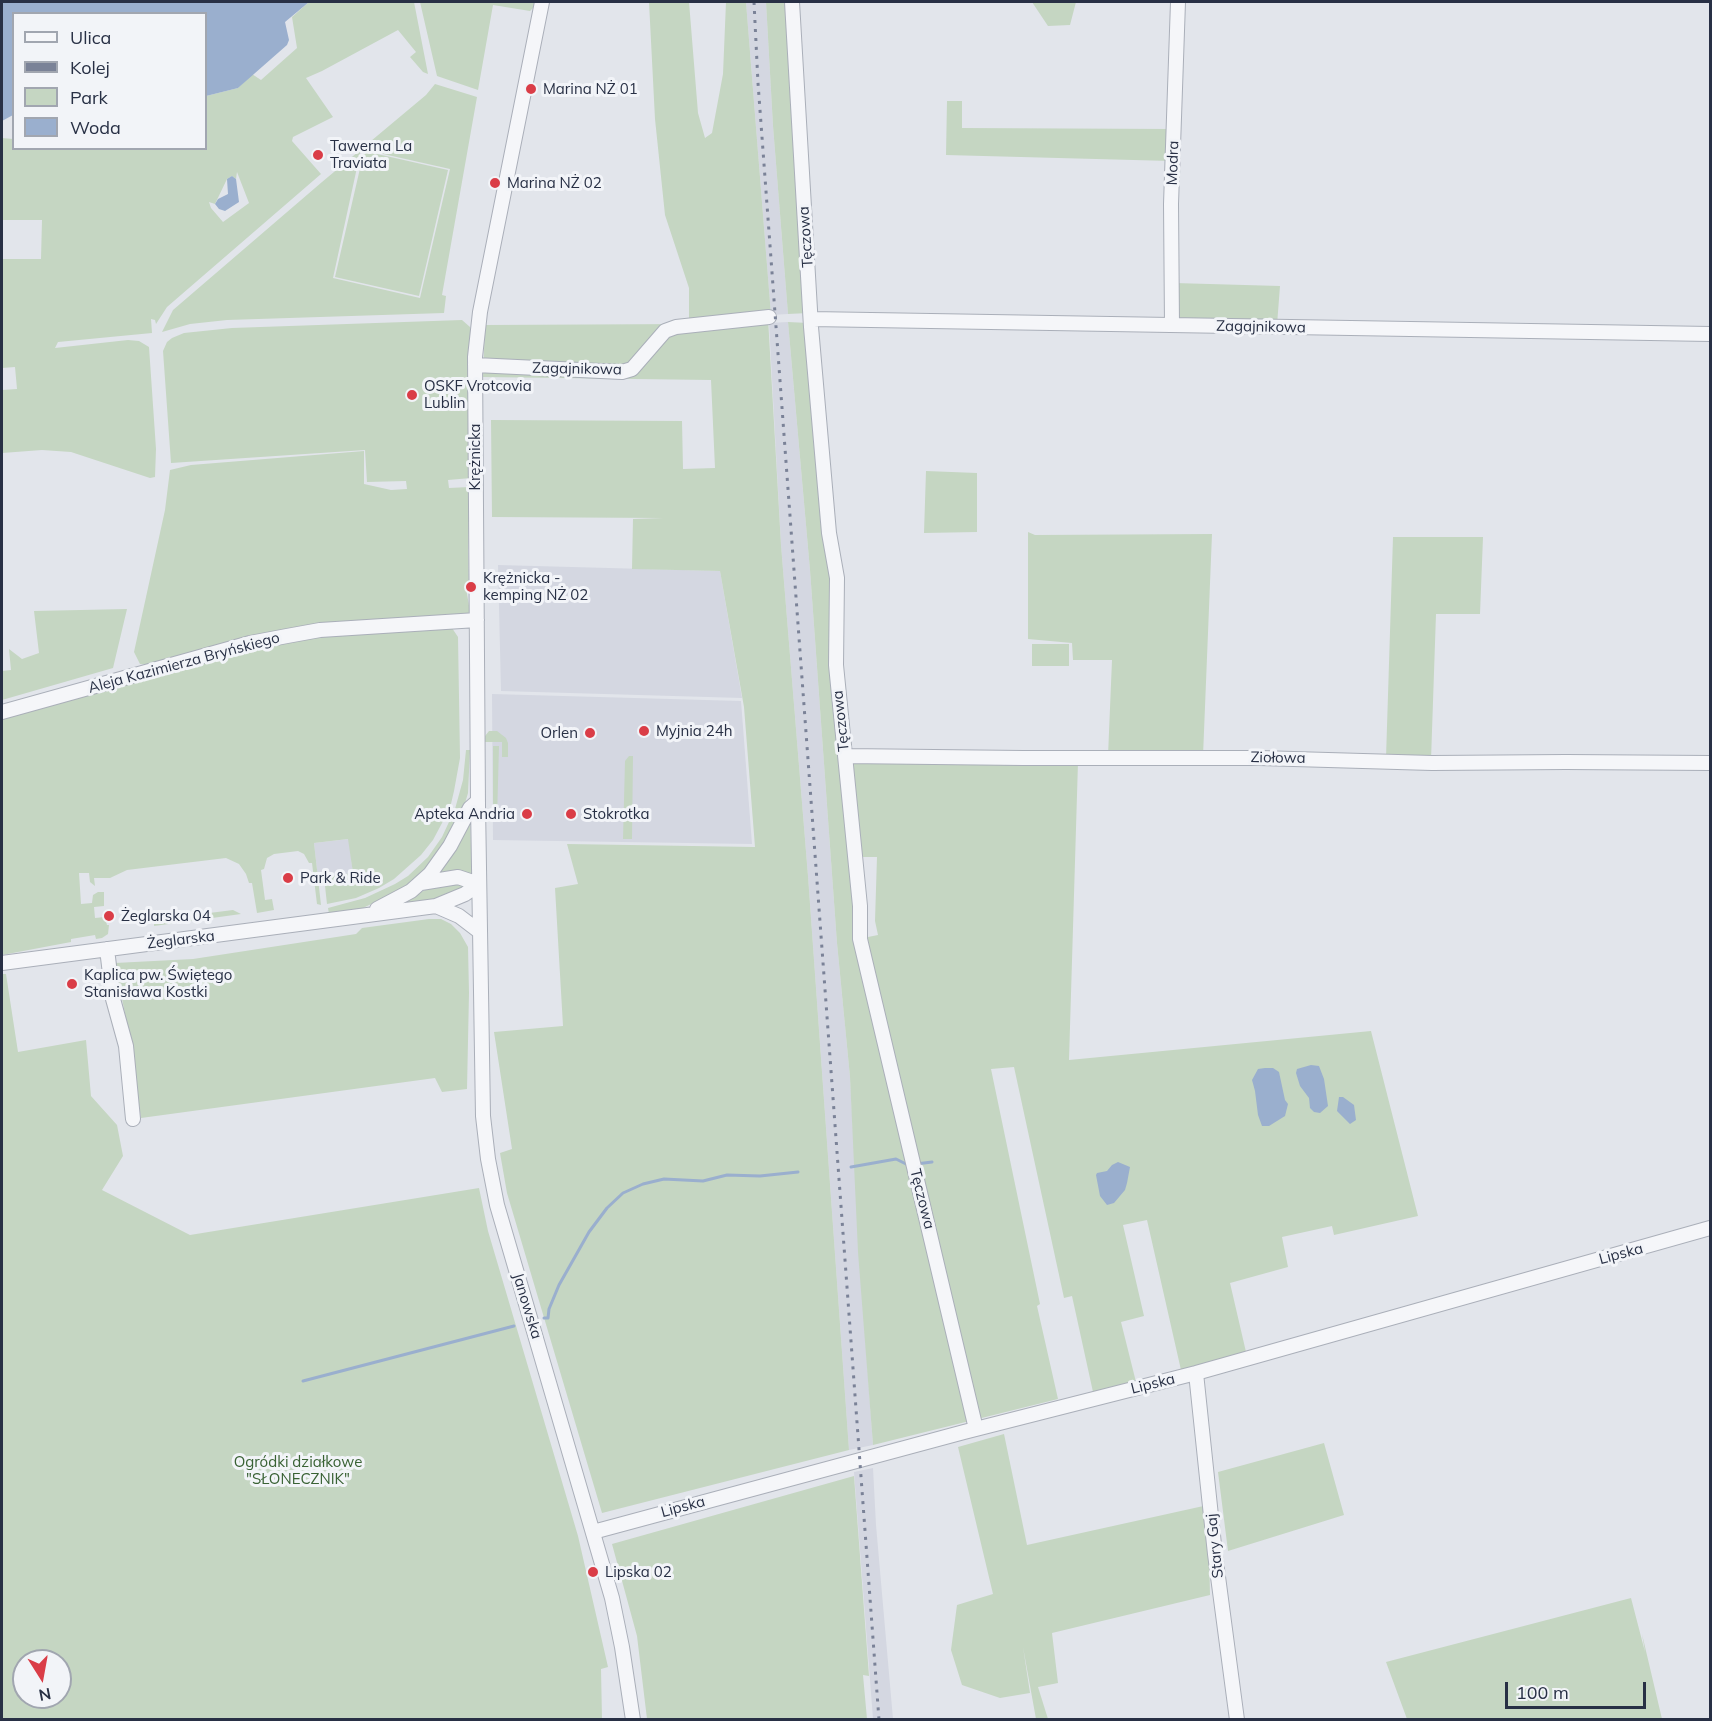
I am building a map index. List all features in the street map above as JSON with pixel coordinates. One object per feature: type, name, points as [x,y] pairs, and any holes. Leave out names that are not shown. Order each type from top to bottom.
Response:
[{"type":"street","name":"Krężnicka","points":[[479,884],[475,365],[480,312],[542,2]]},
{"type":"street","name":"Tęczowa","points":[[792,2],[811,319],[829,533],[837,578],[836,664],[860,906],[860,939],[976,1429]]},
{"type":"street","name":"Modra","points":[[1172,325],[1171,204],[1178,2]]},
{"type":"street","name":"Zagajnikowa","points":[[475,365],[622,372],[632,369],[665,331],[676,327],[769,317]]},
{"type":"street","name":"Zagajnikowa","points":[[811,319],[1710,334]]},
{"type":"street","name":"Aleja Kazimierza Bryńskiego","points":[[2,712],[250,643],[320,630],[477,620]]},
{"type":"street","name":"Ziołowa","points":[[844,756],[1259,758],[1432,763],[1710,763]]},
{"type":"street","name":"Żeglarska","points":[[361,915],[400,898],[421,883],[440,862],[470,808],[478,801]]},
{"type":"street","name":"Żeglarska","points":[[421,883],[458,877],[479,884]]},
{"type":"street","name":"Żeglarska","points":[[2,963],[436,906],[465,894],[479,884]]},
{"type":"street","name":"Janowska","points":[[479,884],[483,1101],[485,1142],[491,1179],[616,1614],[633,1719]]},
{"type":"street","points":[[436,906],[459,916],[480,932]]},
{"type":"street","points":[[107,949],[113,999],[126,1046],[133,1119]]},
{"type":"street","name":"Lipska","points":[[593,1532],[976,1429],[1196,1373],[1710,1228]]},
{"type":"street","name":"Stary Gaj","points":[[1196,1373],[1221,1607],[1237,1719]]},
{"type":"shaded area","points":[[746,2],[766,2],[788,314],[771,315]]},
{"type":"shaded area","points":[[788,322],[810,570],[837,943],[850,1077],[873,1445],[849,1450],[808,876],[781,545],[769,323]]},
{"type":"shaded area","points":[[498,565],[720,571],[742,698],[501,691]]},
{"type":"shaded area","points":[[492,694],[741,701],[752,844],[493,840]]},
{"type":"shaded area","points":[[349,839],[353,874],[318,878],[314,843]]},
{"type":"shaded area","points":[[873,1468],[893,1719],[873,1719],[854,1472]]},
{"type":"green space","points":[[309,2],[414,2],[428,74],[423,72],[410,57],[416,52],[398,30],[306,78],[333,117],[293,137],[292,141],[321,174],[167,307],[156,324],[155,320],[151,319],[152,333],[58,342],[55,348],[128,340],[139,341],[149,347],[156,449],[155,477],[150,478],[71,452],[42,450],[2,453],[2,390],[17,389],[15,367],[2,368],[2,259],[41,259],[42,220],[2,220],[2,138],[12,139],[12,150],[207,150],[207,96],[238,88],[252,74],[261,80],[297,48],[292,17]],"holes":[[[237,172],[249,203],[223,222],[211,208],[209,202],[215,204],[227,179],[232,176],[236,179]]]},
{"type":"green space","points":[[420,2],[539,2],[530,11],[493,5],[478,90],[437,76]]},
{"type":"green space","points":[[649,2],[689,2],[698,113],[705,138],[712,133],[723,74],[726,2],[746,2],[771,315],[768,318],[781,545],[808,876],[849,1450],[602,1513],[507,1193],[500,1153],[512,1149],[494,1032],[563,1026],[555,888],[578,884],[567,844],[755,847],[744,707],[720,571],[632,569],[633,519],[664,518],[492,517],[491,420],[682,421],[683,469],[715,468],[711,380],[483,377],[485,325],[689,324],[689,288],[665,215],[655,119]]},
{"type":"green space","points":[[766,2],[789,2],[808,313],[788,314]]},
{"type":"green space","points":[[1032,2],[1076,2],[1070,25],[1048,26]]},
{"type":"green space","points":[[435,84],[477,97],[442,295],[446,296],[444,313],[227,320],[190,324],[162,332],[173,310],[361,149],[426,95]],"holes":[[[361,149],[450,169],[420,298],[333,278]]]},
{"type":"green space","points":[[947,101],[962,101],[962,128],[1172,129],[1171,161],[946,155]]},
{"type":"green space","points":[[364,151],[448,170],[419,296],[335,277]]},
{"type":"green space","points":[[1174,283],[1280,286],[1277,325],[1180,323],[1175,317]]},
{"type":"green space","points":[[462,320],[470,327],[471,335],[471,478],[448,480],[449,488],[470,487],[469,588],[466,588],[470,611],[466,616],[320,627],[149,665],[140,664],[134,652],[165,510],[170,470],[191,465],[364,451],[364,484],[391,490],[407,489],[406,481],[367,482],[365,450],[171,463],[163,351],[167,342],[184,333],[232,328]]},
{"type":"green space","points":[[788,322],[808,323],[834,579],[858,939],[878,935],[875,921],[877,857],[858,857],[850,765],[863,762],[1078,762],[1069,1060],[1371,1031],[1418,1216],[1334,1235],[1332,1226],[1282,1237],[1288,1267],[1230,1283],[1246,1352],[1181,1370],[1147,1220],[1123,1225],[1144,1316],[1121,1322],[1136,1382],[1093,1392],[1072,1296],[1064,1298],[1014,1067],[991,1069],[1040,1304],[1037,1306],[1058,1399],[873,1445],[858,1252],[850,1077],[837,943],[810,570]]},
{"type":"green space","points":[[926,471],[977,473],[977,532],[924,533]]},
{"type":"green space","points":[[1028,532],[1035,535],[1212,534],[1203,756],[1108,756],[1112,660],[1073,660],[1072,643],[1028,639]]},
{"type":"green space","points":[[1393,537],[1483,537],[1480,614],[1436,614],[1431,760],[1386,758]]},
{"type":"green space","points":[[127,609],[113,668],[2,700],[2,671],[11,670],[9,649],[22,659],[39,653],[34,611]]},
{"type":"green space","points":[[452,628],[458,637],[460,758],[454,791],[450,808],[433,840],[421,855],[394,879],[356,898],[327,904],[324,877],[353,873],[348,839],[314,843],[321,905],[317,904],[312,863],[309,863],[304,854],[298,851],[274,854],[267,858],[264,869],[261,870],[265,900],[272,899],[274,910],[257,913],[252,883],[249,883],[239,864],[226,858],[127,870],[110,878],[94,878],[95,886],[90,882],[89,873],[79,873],[81,904],[92,903],[93,895],[104,892],[104,906],[94,907],[95,918],[105,917],[109,925],[108,934],[102,938],[96,939],[95,935],[71,939],[71,942],[2,955],[2,719],[281,643],[328,635]]},
{"type":"green space","points":[[1032,644],[1069,644],[1069,666],[1032,666]]},
{"type":"green space","points":[[489,731],[497,731],[506,738],[508,757],[502,757],[502,742],[484,742]]},
{"type":"green space","points":[[493,746],[499,746],[497,819],[493,818]]},
{"type":"green space","points":[[466,750],[470,750],[468,793],[463,810],[441,853],[420,876],[402,889],[361,909],[329,914],[328,908],[365,898],[395,884],[408,876],[428,857],[442,837],[455,809],[463,780]]},
{"type":"green space","points":[[629,756],[633,756],[632,839],[623,839],[625,761]]},
{"type":"green space","points":[[470,819],[472,873],[456,873],[432,879]]},
{"type":"green space","points":[[460,883],[467,888],[452,897],[401,905],[401,901],[430,888]]},
{"type":"green space","points":[[233,910],[241,914],[154,926],[154,920]]},
{"type":"green space","points":[[441,919],[451,924],[460,933],[468,947],[467,1089],[442,1092],[435,1078],[141,1118],[115,963],[193,959],[356,934],[362,928]]},
{"type":"green space","name":"Ogródki działkowe \"SŁONECZNIK\"","points":[[2,974],[6,974],[18,1052],[86,1040],[91,1096],[117,1125],[123,1156],[102,1190],[190,1235],[479,1188],[488,1231],[578,1536],[608,1667],[601,1669],[602,1719],[2,1719]]},
{"type":"green space","points":[[1004,1434],[1027,1545],[1208,1505],[1210,1595],[1052,1633],[1058,1683],[1038,1687],[1048,1719],[1036,1719],[1023,1647],[1030,1693],[1000,1698],[962,1685],[951,1650],[957,1605],[993,1594],[958,1447]]},
{"type":"green space","points":[[1324,1443],[1344,1515],[1228,1551],[1218,1472]]},
{"type":"green space","points":[[854,1476],[869,1676],[863,1675],[867,1719],[647,1719],[637,1636],[612,1544]]},
{"type":"green space","points":[[1631,1598],[1662,1719],[1407,1719],[1386,1662]]},
{"type":"water","points":[[2,2],[309,2],[285,22],[289,40],[287,45],[238,88],[207,96],[207,12],[12,12],[12,116],[2,121]]},
{"type":"water","points":[[232,176],[236,179],[239,202],[225,211],[219,209],[215,204],[218,199],[228,194],[227,179]]},
{"type":"water","points":[[1311,1065],[1319,1066],[1324,1079],[1328,1106],[1320,1113],[1310,1108],[1309,1098],[1300,1086],[1296,1073],[1297,1069]]},
{"type":"water","points":[[1273,1068],[1279,1072],[1285,1100],[1288,1104],[1285,1116],[1269,1126],[1262,1126],[1252,1080],[1258,1069]]},
{"type":"water","points":[[1339,1097],[1343,1097],[1354,1105],[1356,1120],[1350,1124],[1337,1111]]},
{"type":"water","points":[[1118,1162],[1130,1167],[1127,1183],[1125,1190],[1114,1203],[1107,1205],[1100,1196],[1096,1175],[1107,1171]]},
{"type":"waterway","points":[[851,1167],[896,1159],[910,1166]]},
{"type":"waterway","points":[[916,1164],[932,1162]]},
{"type":"waterway","points":[[544,1318],[548,1318],[549,1309],[559,1285],[589,1232],[607,1208],[623,1193],[643,1184],[664,1179],[703,1181],[727,1175],[760,1176],[798,1172]]},
{"type":"waterway","points":[[303,1381],[514,1326]]},
{"type":"railway","points":[[754,2],[758,83],[879,1720]]},
{"type":"place","name":"Marina NŻ 01","points":[[531,89]]},
{"type":"place","name":"Tawerna La Traviata","points":[[318,155]]},
{"type":"place","name":"Marina NŻ 02","points":[[495,183]]},
{"type":"place","name":"OSKF Vrotcovia Lublin","points":[[412,395]]},
{"type":"place","name":"Krężnicka - kemping NŻ 02","points":[[471,587]]},
{"type":"place","name":"Myjnia 24h","points":[[644,731]]},
{"type":"place","name":"Orlen","points":[[590,733]]},
{"type":"place","name":"Apteka Andria","points":[[527,814]]},
{"type":"place","name":"Stokrotka","points":[[571,814]]},
{"type":"place","name":"Park & Ride","points":[[288,878]]},
{"type":"place","name":"Żeglarska 04","points":[[109,916]]},
{"type":"place","name":"Kaplica pw. Świętego Stanisława Kostki","points":[[72,984]]},
{"type":"place","name":"Lipska 02","points":[[593,1572]]}]
